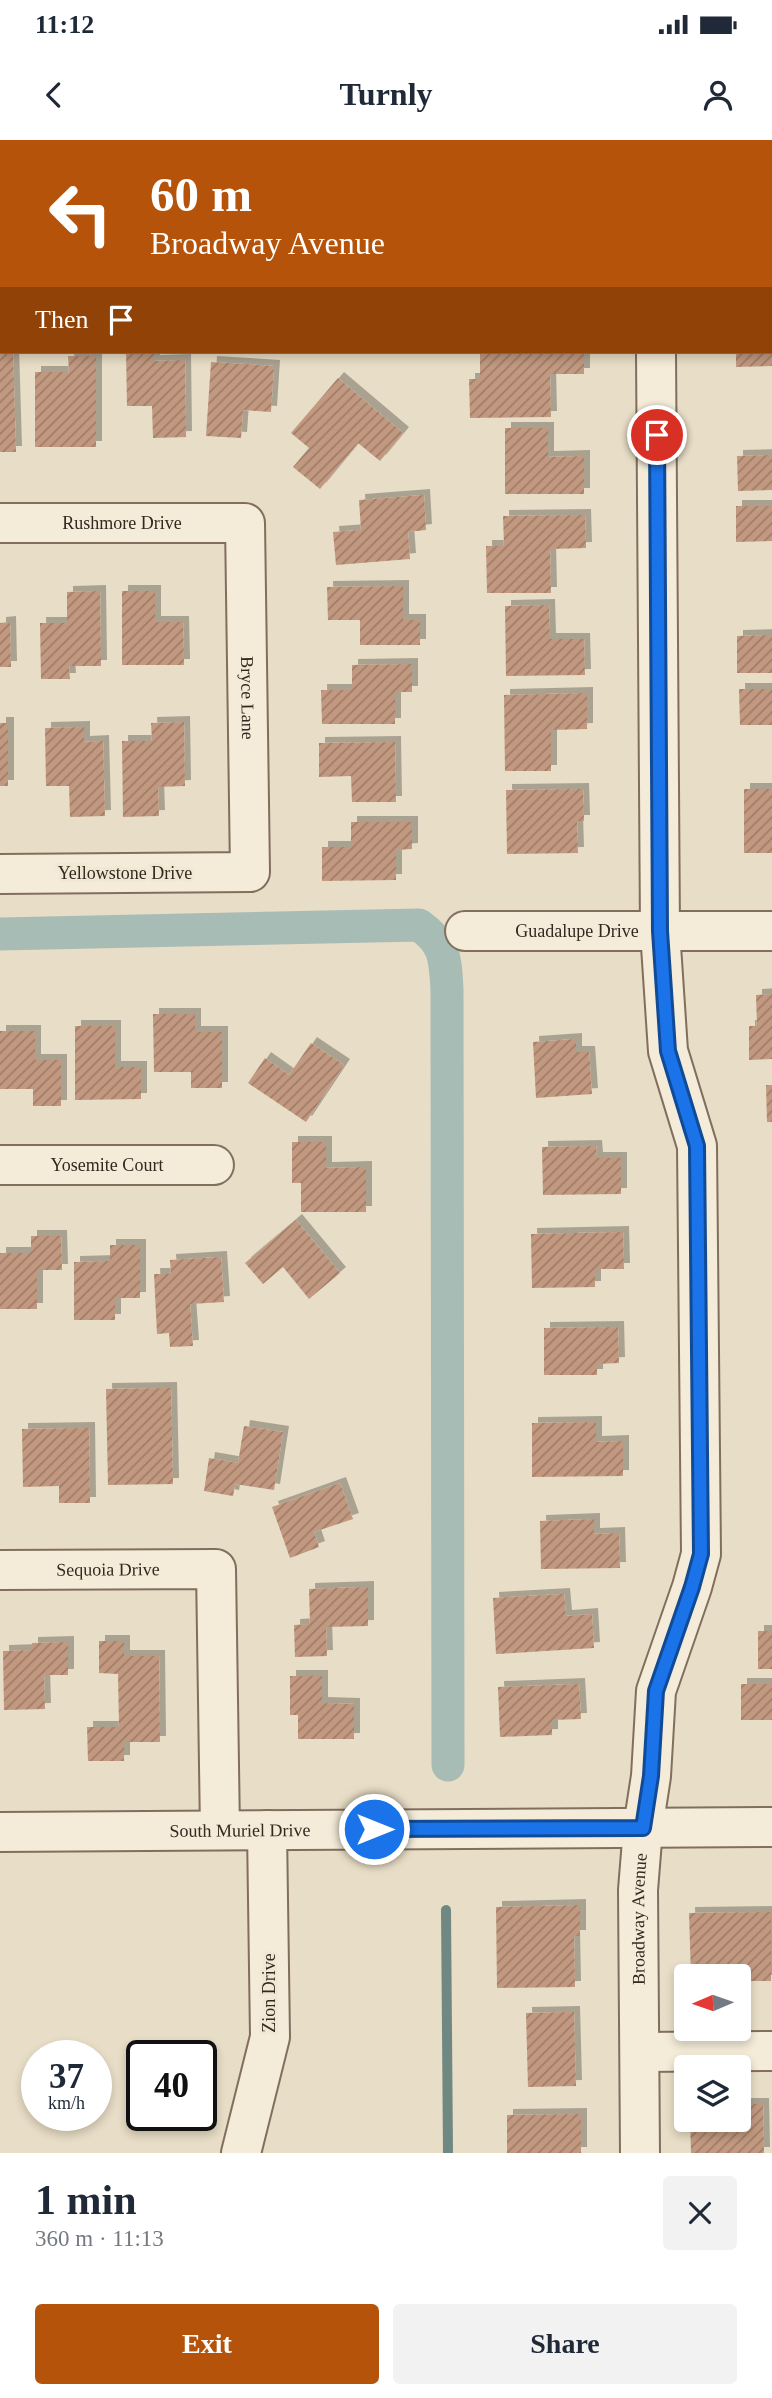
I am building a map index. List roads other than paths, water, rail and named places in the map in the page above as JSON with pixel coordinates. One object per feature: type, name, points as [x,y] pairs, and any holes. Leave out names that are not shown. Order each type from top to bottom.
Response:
[{"type":"street","name":"Broadway Avenue","points":[[640,2153],[638,1890],[651,1776],[656,1691],[701,1554],[697,1146],[668,1051],[660,931],[656,354]]},
{"type":"street","name":"Rushmore Drive","points":[[0,523],[244,523]]},
{"type":"street","name":"Bryce Lane","points":[[244,523],[250,872]]},
{"type":"street","name":"Yellowstone Drive","points":[[0,874],[250,872]]},
{"type":"street","name":"Guadalupe Drive","points":[[465,931],[772,931]]},
{"type":"street","name":"Yosemite Court","points":[[0,1165],[214,1165]]},
{"type":"street","name":"Sequoia Drive","points":[[0,1570],[216,1569],[220,1830]]},
{"type":"street","name":"South Muriel Drive","points":[[0,1832],[772,1827]]},
{"type":"street","name":"Zion Drive","points":[[241,2153],[270,2037],[267,1830]]},
{"type":"street","points":[[640,2052],[772,2051]]},
{"type":"waterway","points":[[0,934],[419,925],[439,946],[444,961],[447,989],[448,1765]]},
{"type":"waterway","points":[[446,1910],[448,2153]]}]
